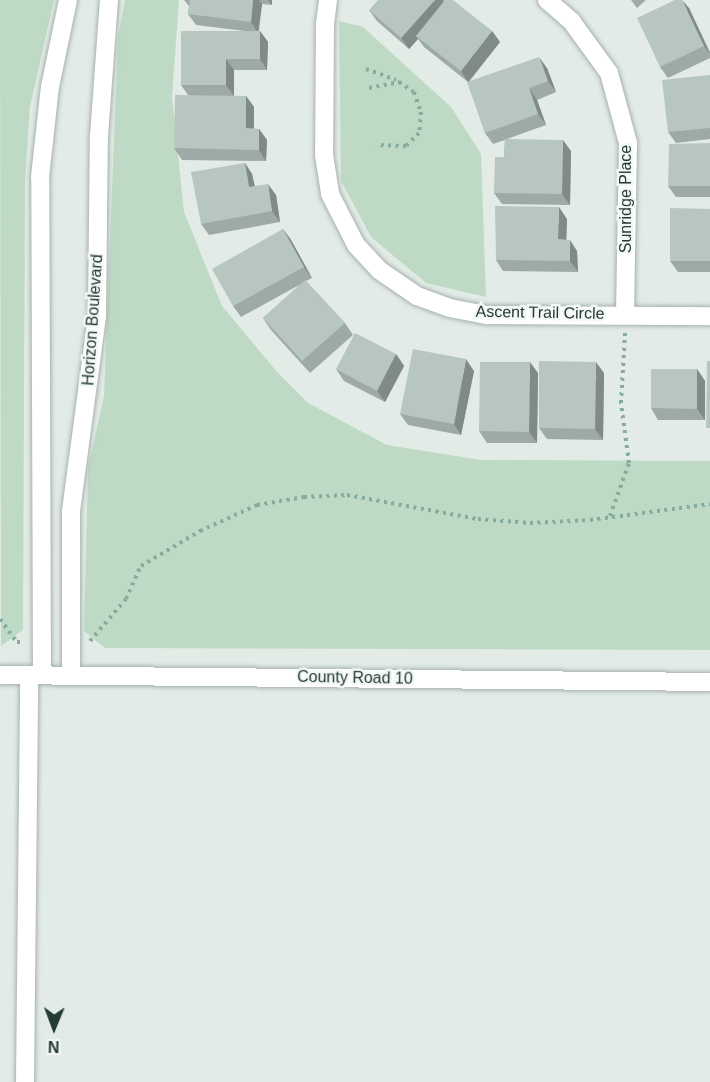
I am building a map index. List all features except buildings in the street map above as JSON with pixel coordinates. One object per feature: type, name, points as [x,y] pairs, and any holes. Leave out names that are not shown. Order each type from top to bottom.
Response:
[{"type":"street","points":[[25,1082],[36,675],[40,177],[50,87],[68,0]]},
{"type":"street","name":"Horizon Boulevard","points":[[71,675],[71,511],[97,315],[99,136],[109,0]]},
{"type":"street","name":"Ascent Trail Circle","points":[[328,0],[325,23],[326,165],[330,194],[356,245],[372,262],[417,296],[450,308],[487,315],[710,316]]},
{"type":"street","name":"Sunridge Place","points":[[547,0],[572,22],[609,73],[628,144],[626,315]]},
{"type":"street","name":"County Road 10","points":[[0,675],[710,682]]},
{"type":"path","points":[[366,69],[399,81],[414,92],[419,102],[422,123],[419,133],[399,148],[376,145]]},
{"type":"path","points":[[369,88],[399,81]]},
{"type":"path","points":[[610,516],[629,463],[621,403],[626,315]]},
{"type":"path","points":[[90,642],[126,599],[141,566],[200,531],[257,505],[304,497],[347,495],[478,519],[530,523],[710,504]]},
{"type":"path","points":[[0,619],[17,642]]},
{"type":"green space","points":[[0,0],[54,0],[30,107],[25,182],[23,630],[1,646]]},
{"type":"green space","points":[[125,0],[179,0],[172,97],[184,212],[222,306],[277,372],[308,403],[387,445],[481,460],[710,461],[710,650],[105,648],[84,631],[88,468],[104,396],[118,37]]},
{"type":"green space","points":[[339,21],[363,27],[451,107],[481,154],[486,297],[426,283],[371,237],[341,181]]}]
